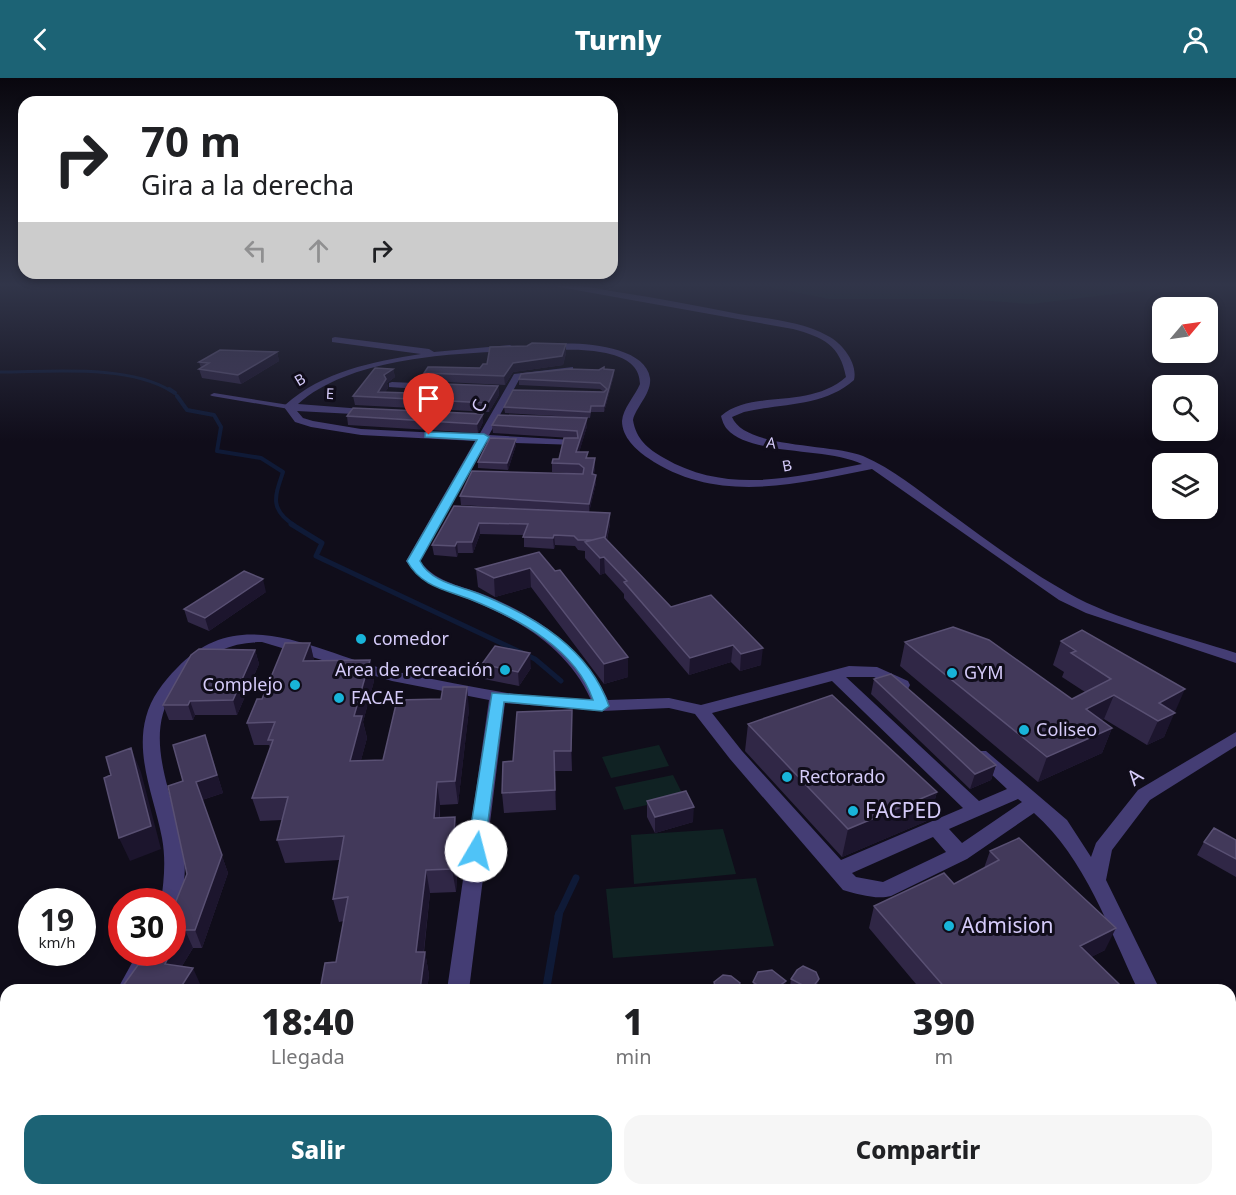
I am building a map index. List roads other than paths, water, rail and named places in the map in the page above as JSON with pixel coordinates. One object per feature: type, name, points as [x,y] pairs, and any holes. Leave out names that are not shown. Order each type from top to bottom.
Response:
[{"type":"street","name":"A","points":[[821,337],[837,346],[850,370],[851,378],[844,387],[816,397],[750,406],[734,411],[726,416],[729,428],[738,435],[757,441],[833,450],[871,466],[898,482],[1064,597],[1091,610],[1236,658]]},
{"type":"street","points":[[335,340],[387,345],[438,354]]},
{"type":"street","name":"B","points":[[573,443],[350,430],[299,420],[289,407],[305,393],[339,377],[392,362],[438,354],[528,347],[609,351],[636,362],[646,377],[646,386],[628,413],[627,426],[634,442],[658,460],[707,481],[754,487],[871,466]]},
{"type":"street","name":"C","points":[[588,370],[568,369],[517,376],[507,390],[469,473],[449,510],[413,561],[426,578],[479,598],[547,633],[574,659],[596,688],[602,706]]},
{"type":"street","points":[[392,385],[449,387]]},
{"type":"street","name":"E","points":[[289,407],[380,412]]},
{"type":"street","points":[[172,888],[175,861],[152,758],[156,703],[180,670],[204,651],[232,640],[255,636],[392,676],[498,697],[602,706],[669,704],[701,710],[849,671],[877,672],[901,684],[918,699]]},
{"type":"street","points":[[835,675],[976,809]]},
{"type":"street","points":[[459,984],[498,697]]},
{"type":"street","points":[[701,710],[736,755],[850,884],[884,890],[960,854],[1035,803]]},
{"type":"street","name":"A","points":[[1096,880],[1103,848],[1144,795],[1236,738]]},
{"type":"street","points":[[968,745],[1060,825],[1096,880],[1146,984]]},
{"type":"street","points":[[838,870],[1019,791]]},
{"type":"street","points":[[936,827],[960,854]]},
{"type":"street","points":[[131,984],[142,966]]},
{"type":"lane","points":[[214,394],[289,407]]},
{"type":"waterway","points":[[0,372],[111,373],[153,382],[171,391]]},
{"type":"waterway","points":[[169,389],[175,393]]},
{"type":"waterway","points":[[177,396],[187,410],[214,415],[221,427],[217,451],[261,458],[283,472],[276,495],[277,508],[294,525]]},
{"type":"waterway","points":[[291,524],[322,543],[316,556],[535,659],[561,681]]},
{"type":"waterway","points":[[558,916],[576,878]]},
{"type":"waterway","points":[[547,984],[559,914]]},
{"type":"place","name":"comedor","points":[[361,639]]},
{"type":"place","name":"Area de recreación","points":[[505,670]]},
{"type":"place","name":"GYM","points":[[952,673]]},
{"type":"place","name":"Complejo","points":[[295,685]]},
{"type":"place","name":"FACAE","points":[[339,698]]},
{"type":"place","name":"Coliseo","points":[[1024,730]]},
{"type":"place","name":"Rectorado","points":[[787,777]]},
{"type":"place","name":"FACPED","points":[[853,811]]},
{"type":"place","name":"Admision","points":[[949,926]]}]
